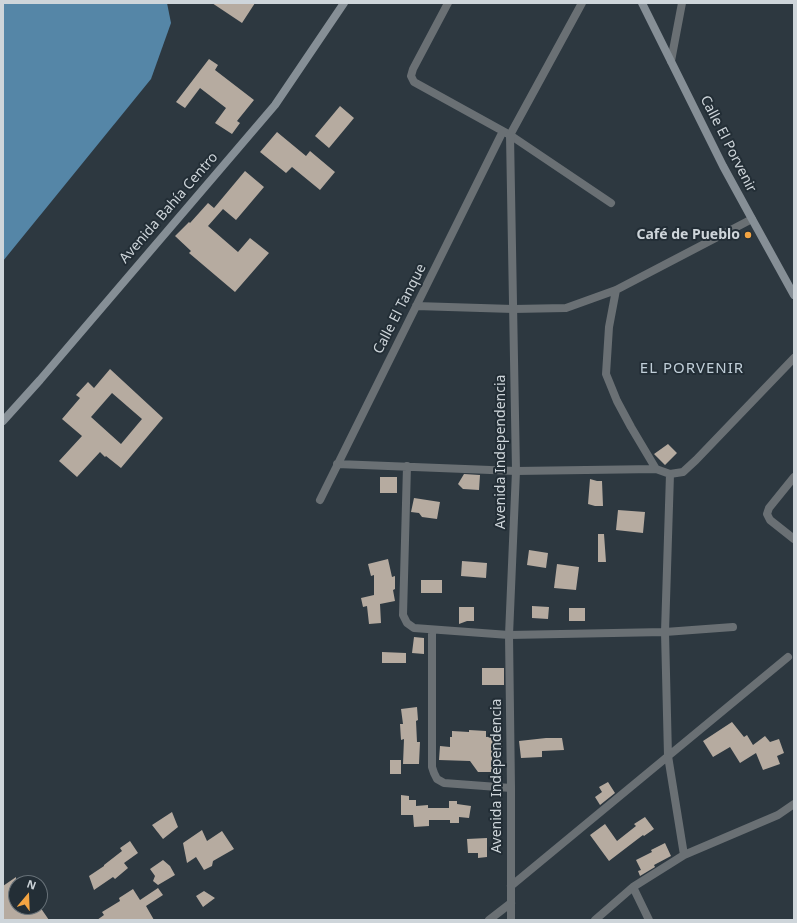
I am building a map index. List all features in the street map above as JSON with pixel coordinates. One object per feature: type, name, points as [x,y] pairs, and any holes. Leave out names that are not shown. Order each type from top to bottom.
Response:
[{"type":"main road","name":"Avenida Bahía Centro","points":[[3,421],[40,380],[274,105],[344,3]]},
{"type":"main road","name":"Calle El Porvenir","points":[[642,3],[752,219],[794,295]]},
{"type":"street","points":[[448,3],[413,69],[411,76],[414,82],[503,131],[612,202]]},
{"type":"street","name":"Avenida Independencia","points":[[511,920],[509,635],[516,471],[510,136],[582,3]]},
{"type":"street","points":[[671,61],[682,3]]},
{"type":"street","name":"Calle El Tanque","points":[[320,500],[503,131]]},
{"type":"street","points":[[416,306],[513,309],[566,308],[616,290],[752,219]]},
{"type":"street","points":[[616,290],[609,327],[606,374],[617,401],[656,469]]},
{"type":"street","points":[[337,464],[516,471],[656,469],[670,474],[683,472],[794,358]]},
{"type":"street","points":[[407,466],[404,615],[407,623],[414,628],[509,635],[665,632],[733,626]]},
{"type":"street","points":[[670,474],[665,632],[668,756],[684,855]]},
{"type":"street","points":[[794,477],[769,508],[767,514],[770,520],[794,539]]},
{"type":"street","points":[[432,630],[432,767],[434,773],[438,779],[444,783],[511,788]]},
{"type":"street","points":[[511,886],[788,657]]},
{"type":"street","points":[[595,920],[633,887],[684,855],[778,815],[794,804]]},
{"type":"street","points":[[633,887],[649,920]]},
{"type":"street","points":[[489,920],[511,903]]},
{"type":"water","points":[[3,3],[167,3],[171,23],[151,79],[3,261]]},
{"type":"building","points":[[212,3],[255,3],[242,23]]},
{"type":"building","points":[[209,59],[218,65],[215,70],[254,100],[237,121],[240,123],[232,134],[215,123],[226,108],[200,88],[185,108],[176,102]]},
{"type":"building","points":[[340,106],[354,118],[329,148],[315,136]]},
{"type":"building","points":[[277,132],[306,156],[310,151],[335,172],[320,190],[292,167],[286,173],[260,152]]},
{"type":"building","points":[[245,171],[264,187],[236,220],[223,209],[208,226],[238,252],[250,238],[269,253],[235,292],[189,253],[191,251],[175,236],[189,222],[190,223],[208,203],[214,208]]},
{"type":"building","points":[[110,369],[163,418],[121,468],[100,452],[77,477],[59,461],[82,436],[62,419],[80,398],[76,395],[88,382],[94,388]],"holes":[[[112,393],[142,419],[121,444],[91,417]]]},
{"type":"building","points":[[668,444],[677,453],[665,465],[654,454]]},
{"type":"building","points":[[464,474],[480,475],[479,490],[463,489],[458,484]]},
{"type":"building","points":[[380,477],[397,477],[397,493],[380,493]]},
{"type":"building","points":[[590,479],[602,481],[603,506],[588,504]]},
{"type":"building","points":[[414,498],[440,502],[437,519],[422,517],[419,513],[411,512]]},
{"type":"building","points":[[618,510],[645,512],[643,533],[616,530]]},
{"type":"building","points":[[598,534],[604,534],[606,562],[598,562]]},
{"type":"building","points":[[529,550],[548,553],[546,568],[527,565]]},
{"type":"building","points":[[388,559],[392,577],[395,576],[395,589],[393,590],[395,601],[380,604],[381,623],[369,624],[367,606],[363,607],[361,598],[374,595],[374,575],[371,576],[368,564]]},
{"type":"building","points":[[462,561],[487,563],[486,578],[461,576]]},
{"type":"building","points":[[557,564],[579,567],[576,590],[554,588]]},
{"type":"building","points":[[421,580],[442,580],[442,593],[421,593]]},
{"type":"building","points":[[532,606],[549,607],[548,619],[532,618]]},
{"type":"building","points":[[459,607],[474,607],[474,621],[467,621],[459,624]]},
{"type":"building","points":[[569,608],[585,608],[585,621],[569,621]]},
{"type":"building","points":[[414,637],[424,638],[424,654],[412,653]]},
{"type":"building","points":[[382,652],[406,653],[406,663],[382,663]]},
{"type":"building","points":[[482,668],[504,668],[504,685],[482,685]]},
{"type":"building","points":[[417,707],[417,742],[420,742],[419,764],[403,764],[404,739],[401,740],[400,724],[403,724],[401,709]]},
{"type":"building","points":[[732,722],[744,737],[747,735],[753,745],[765,736],[770,742],[779,739],[784,753],[777,756],[780,764],[763,770],[756,753],[740,763],[730,747],[713,757],[703,741]]},
{"type":"building","points":[[469,730],[486,731],[486,737],[502,736],[502,748],[492,748],[492,772],[478,772],[470,761],[439,760],[440,746],[450,747],[450,737],[452,737],[452,731],[469,732]]},
{"type":"building","points":[[562,738],[564,750],[542,751],[542,757],[521,758],[519,741]]},
{"type":"building","points":[[390,760],[401,760],[401,774],[390,774]]},
{"type":"building","points":[[608,782],[615,793],[600,805],[595,797],[602,792],[599,787]]},
{"type":"building","points":[[401,795],[409,796],[409,800],[416,800],[416,806],[428,805],[428,808],[449,808],[449,801],[457,801],[457,804],[471,806],[469,818],[459,817],[459,823],[450,823],[450,820],[429,820],[429,826],[414,827],[413,815],[401,815]]},
{"type":"building","points":[[172,812],[178,827],[163,839],[152,825]]},
{"type":"building","points":[[645,817],[654,829],[644,836],[643,835],[609,861],[590,835],[605,824],[617,841],[636,826],[634,824]]},
{"type":"building","points":[[202,830],[207,841],[222,831],[234,849],[213,861],[212,866],[204,870],[196,857],[187,863],[183,843]]},
{"type":"building","points":[[487,838],[487,857],[478,858],[478,853],[468,853],[467,839]]},
{"type":"building","points":[[130,841],[138,853],[124,863],[128,868],[115,879],[113,877],[94,890],[89,876],[122,851],[120,848]]},
{"type":"building","points":[[665,843],[671,856],[654,865],[655,867],[640,876],[638,871],[641,870],[636,860]]},
{"type":"building","points":[[163,860],[170,866],[175,875],[158,885],[153,881],[155,876],[150,869]]},
{"type":"building","points":[[8,883],[8,915],[46,915],[49,920],[3,920],[3,886]]},
{"type":"building","points":[[158,888],[163,895],[146,906],[154,920],[97,920],[104,915],[102,912],[120,901],[119,898],[133,889],[140,900]]},
{"type":"building","points":[[204,891],[215,898],[203,907],[196,896]]},
{"type":"place","name":"Café de Pueblo","points":[[748,235]]},
{"type":"district","name":"EL PORVENIR","points":[[692,369]]}]
